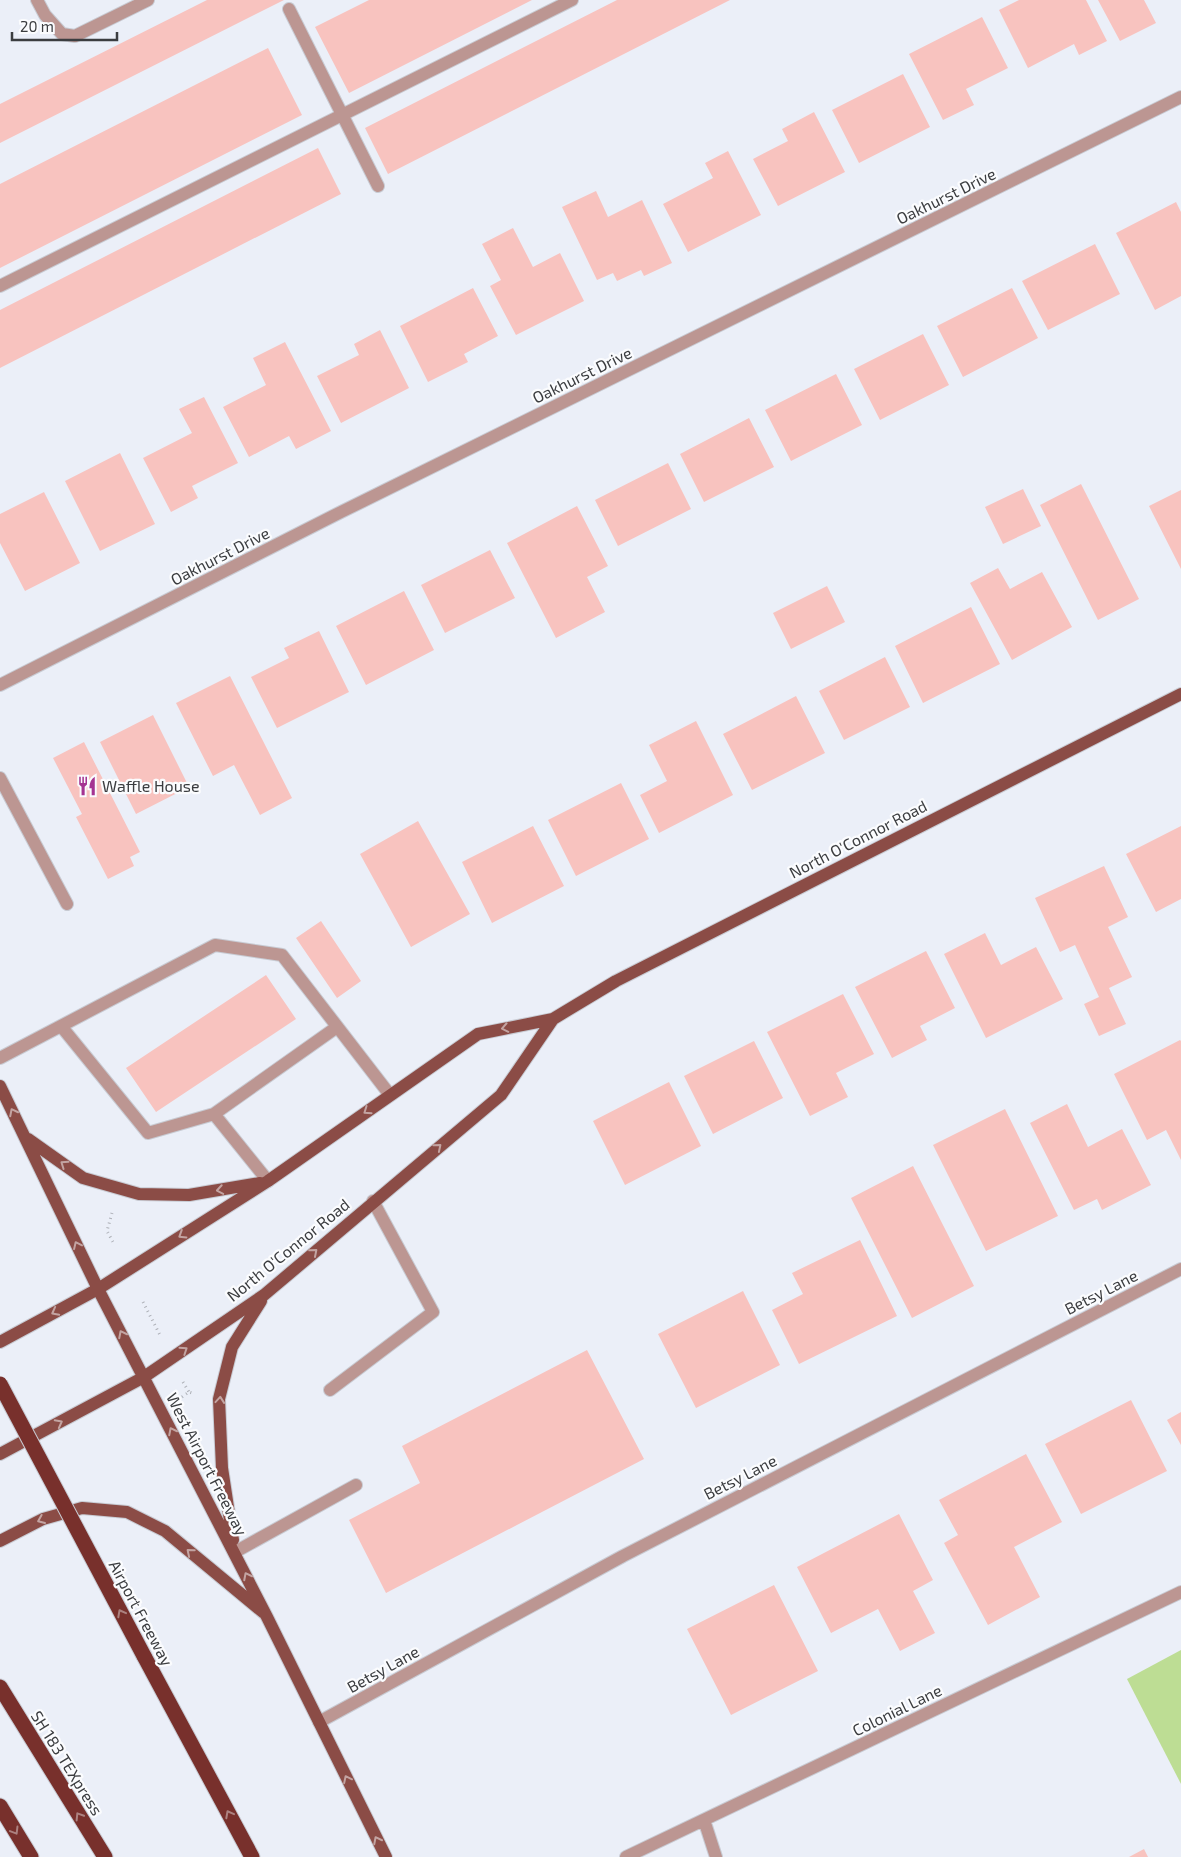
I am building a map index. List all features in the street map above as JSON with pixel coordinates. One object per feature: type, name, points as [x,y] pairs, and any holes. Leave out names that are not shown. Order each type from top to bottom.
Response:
[{"type":"highway","name":"Airport Freeway","points":[[0,1384],[252,1857]]},
{"type":"highway","name":"SH 183 TEXpress","points":[[0,1687],[105,1857]]},
{"type":"highway","points":[[0,1806],[30,1857]]},
{"type":"main road","name":"North O'Connor Road","points":[[0,1342],[98,1289],[268,1181],[478,1034],[552,1019],[624,977],[1181,694]]},
{"type":"main road","name":"North O'Connor Road","points":[[0,1454],[144,1377],[264,1295],[373,1201],[501,1095],[552,1019]]},
{"type":"main road","name":"West Airport Freeway","points":[[0,1086],[27,1138],[98,1289],[235,1552],[386,1857]]},
{"type":"main road","points":[[27,1138],[83,1178],[139,1194],[189,1195],[268,1181]]},
{"type":"main road","points":[[235,1552],[222,1468],[219,1399],[232,1348],[264,1295]]},
{"type":"main road","points":[[0,1541],[43,1519],[82,1508],[127,1512],[165,1531],[267,1617]]},
{"type":"street","points":[[37,0],[45,15],[62,34],[75,36],[148,0]]},
{"type":"street","points":[[0,286],[572,0]]},
{"type":"street","points":[[289,9],[378,186]]},
{"type":"street","name":"Oakhurst Drive","points":[[0,685],[341,512],[1181,98]]},
{"type":"street","points":[[0,778],[66,904]]},
{"type":"street","points":[[0,1058],[215,945],[282,955],[390,1095]]},
{"type":"street","points":[[61,1026],[148,1133],[214,1114],[337,1027]]},
{"type":"street","points":[[214,1114],[268,1181]]},
{"type":"street","points":[[330,1390],[433,1312],[373,1201]]},
{"type":"street","name":"Betsy Lane","points":[[319,1722],[623,1556],[1181,1269]]},
{"type":"street","points":[[235,1552],[356,1485]]},
{"type":"street","name":"Colonial Lane","points":[[626,1857],[1181,1592]]},
{"type":"street","points":[[704,1820],[716,1857]]},
{"type":"path","points":[[100,1236],[107,1231],[112,1212]]},
{"type":"path","points":[[107,1231],[113,1242]]},
{"type":"path","points":[[143,1302],[161,1337]]},
{"type":"path","points":[[184,1382],[189,1392],[202,1396]]},
{"type":"path","points":[[182,1397],[189,1392]]},
{"type":"green space","points":[[1181,1650],[1181,1784],[1127,1679]]},
{"type":"building","points":[[207,0],[284,0],[0,143],[0,104]]},
{"type":"building","points":[[369,0],[532,0],[349,93],[315,27]]},
{"type":"building","points":[[617,0],[730,0],[388,174],[365,128]]},
{"type":"building","points":[[1019,0],[1086,0],[1107,41],[1079,55],[1074,44],[1028,68],[999,10]]},
{"type":"building","points":[[1098,0],[1144,0],[1156,23],[1120,41]]},
{"type":"building","points":[[982,17],[1008,68],[966,89],[974,105],[943,120],[909,54]]},
{"type":"building","points":[[268,48],[302,115],[0,268],[0,184]]},
{"type":"building","points":[[903,74],[930,127],[859,163],[832,110]]},
{"type":"building","points":[[814,112],[845,172],[778,206],[753,159],[788,141],[782,129]]},
{"type":"building","points":[[318,148],[341,194],[0,368],[0,310]]},
{"type":"building","points":[[728,151],[761,215],[688,252],[663,204],[713,178],[705,163]]},
{"type":"building","points":[[596,191],[608,217],[642,200],[672,263],[644,276],[641,270],[617,281],[613,273],[597,280],[562,207]]},
{"type":"building","points":[[1176,202],[1181,212],[1181,296],[1155,310],[1116,233]]},
{"type":"building","points":[[513,228],[533,267],[560,253],[584,301],[516,335],[490,286],[501,280],[482,244]]},
{"type":"building","points":[[1095,244],[1120,294],[1048,330],[1022,281]]},
{"type":"building","points":[[473,288],[498,336],[464,354],[468,362],[428,382],[400,326]]},
{"type":"building","points":[[1012,288],[1038,338],[963,377],[937,326]]},
{"type":"building","points":[[380,330],[409,388],[341,423],[317,376],[359,355],[354,344]]},
{"type":"building","points":[[923,334],[949,385],[880,420],[854,369]]},
{"type":"building","points":[[285,342],[331,431],[296,449],[289,436],[249,457],[223,407],[266,385],[253,358]]},
{"type":"building","points":[[836,374],[862,425],[791,461],[765,410]]},
{"type":"building","points":[[204,397],[238,463],[192,486],[198,498],[171,512],[143,458],[192,433],[179,409]]},
{"type":"building","points":[[749,418],[774,467],[704,502],[680,454]]},
{"type":"building","points":[[120,453],[155,524],[100,551],[65,481]]},
{"type":"building","points":[[668,463],[691,509],[618,546],[595,500]]},
{"type":"building","points":[[1081,484],[1139,599],[1098,620],[1040,505]]},
{"type":"building","points":[[1023,489],[1041,526],[1003,544],[985,507]]},
{"type":"building","points":[[1181,490],[1181,569],[1149,506]]},
{"type":"building","points":[[44,492],[80,563],[25,591],[0,543],[0,514]]},
{"type":"building","points":[[577,506],[608,566],[587,577],[605,612],[556,638],[507,543]]},
{"type":"building","points":[[490,550],[515,598],[445,633],[421,585]]},
{"type":"building","points":[[998,568],[1010,589],[1042,572],[1072,627],[1012,660],[970,583]]},
{"type":"building","points":[[827,586],[845,622],[791,649],[773,613]]},
{"type":"building","points":[[404,591],[434,650],[366,685],[336,626]]},
{"type":"building","points":[[971,607],[1000,664],[923,703],[895,646]]},
{"type":"building","points":[[319,631],[349,692],[277,728],[251,677],[289,658],[284,648]]},
{"type":"building","points":[[885,657],[910,707],[844,740],[819,691]]},
{"type":"building","points":[[230,676],[292,798],[260,815],[234,765],[213,776],[176,703]]},
{"type":"building","points":[[796,696],[825,753],[752,790],[723,734]]},
{"type":"building","points":[[153,715],[189,787],[136,814],[100,742]]},
{"type":"building","points":[[696,721],[733,795],[659,833],[640,795],[667,781],[649,745]]},
{"type":"building","name":"Waffle House","points":[[84,742],[140,852],[130,857],[134,866],[108,879],[76,817],[82,814],[53,758]]},
{"type":"building","points":[[621,783],[649,839],[576,876],[548,820]]},
{"type":"building","points":[[418,821],[470,914],[411,947],[360,854]]},
{"type":"building","points":[[533,826],[564,886],[492,923],[462,862]]},
{"type":"building","points":[[1181,826],[1181,899],[1156,912],[1126,854]]},
{"type":"building","points":[[1104,866],[1128,917],[1108,927],[1132,977],[1109,988],[1126,1024],[1099,1036],[1084,1004],[1099,997],[1075,945],[1060,952],[1035,898]]},
{"type":"building","points":[[321,921],[361,981],[337,998],[296,938]]},
{"type":"building","points":[[985,933],[1001,965],[1036,947],[1063,999],[986,1038],[944,954]]},
{"type":"building","points":[[926,951],[955,1008],[920,1026],[927,1040],[892,1058],[855,987]]},
{"type":"building","points":[[266,975],[296,1019],[156,1112],[126,1068]]},
{"type":"building","points":[[843,994],[874,1054],[836,1073],[848,1097],[810,1116],[767,1032]]},
{"type":"building","points":[[1180,1040],[1181,1160],[1166,1130],[1147,1140],[1114,1074]]},
{"type":"building","points":[[754,1041],[783,1098],[713,1134],[684,1076]]},
{"type":"building","points":[[669,1082],[701,1146],[625,1185],[593,1121]]},
{"type":"building","points":[[1067,1104],[1088,1147],[1122,1129],[1151,1185],[1102,1210],[1097,1199],[1074,1210],[1030,1123]]},
{"type":"building","points":[[1005,1109],[1058,1216],[986,1251],[933,1145]]},
{"type":"building","points":[[913,1166],[974,1286],[912,1318],[851,1198]]},
{"type":"building","points":[[860,1240],[897,1316],[799,1364],[772,1310],[803,1294],[792,1273]]},
{"type":"building","points":[[743,1291],[780,1365],[696,1408],[658,1334]]},
{"type":"building","points":[[587,1350],[644,1459],[386,1593],[349,1520],[420,1483],[402,1446]]},
{"type":"building","points":[[1131,1400],[1167,1471],[1081,1514],[1045,1444]]},
{"type":"building","points":[[1181,1412],[1181,1445],[1167,1420]]},
{"type":"building","points":[[1026,1454],[1062,1522],[1014,1547],[1040,1597],[988,1625],[944,1543],[958,1535],[939,1500]]},
{"type":"building","points":[[899,1514],[933,1580],[913,1591],[935,1633],[900,1651],[878,1609],[831,1633],[797,1567]]},
{"type":"building","points":[[774,1585],[818,1671],[731,1715],[687,1629]]},
{"type":"building","points":[[1144,1849],[1148,1857],[1129,1857]]},
{"type":"place","name":"Waffle House","points":[[87,786]]}]
